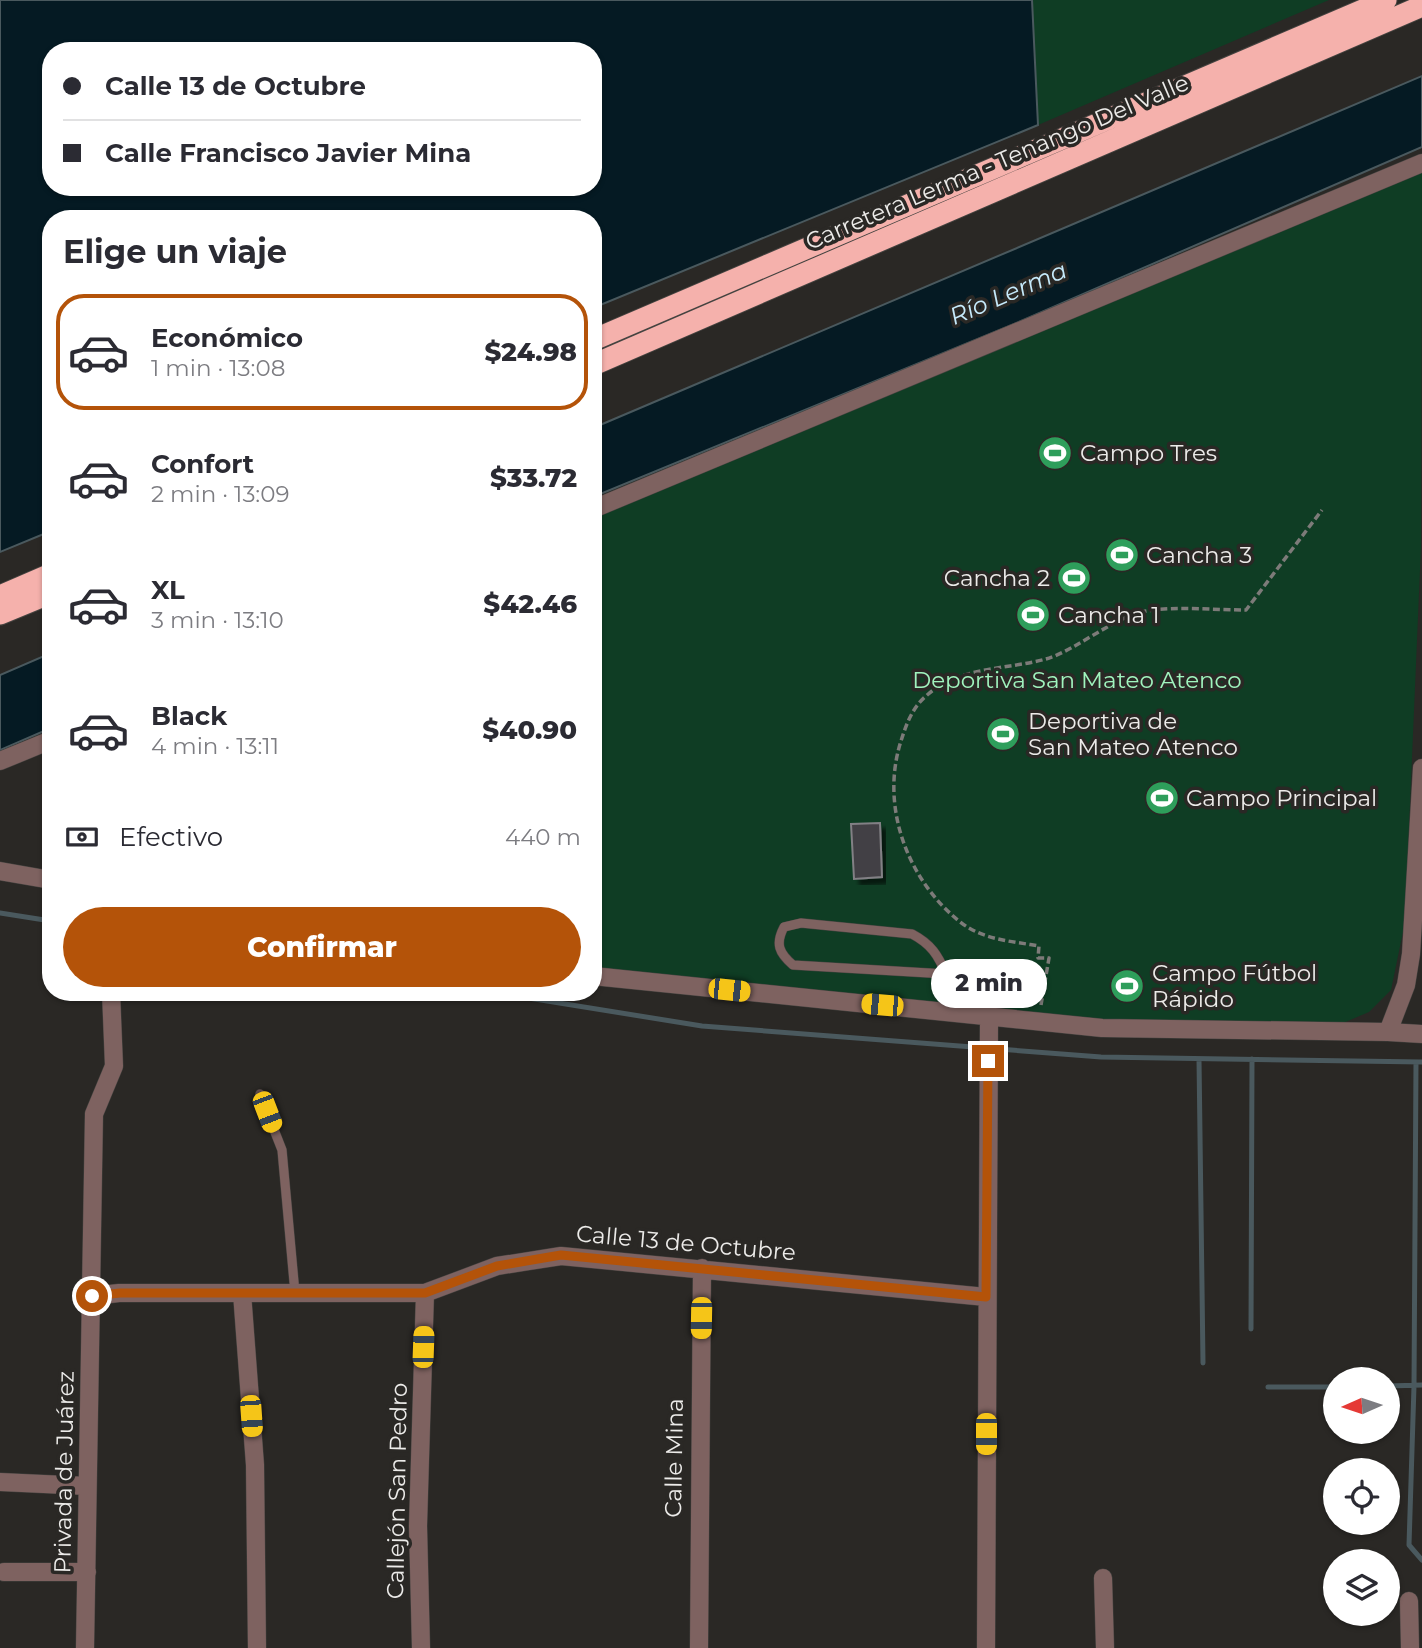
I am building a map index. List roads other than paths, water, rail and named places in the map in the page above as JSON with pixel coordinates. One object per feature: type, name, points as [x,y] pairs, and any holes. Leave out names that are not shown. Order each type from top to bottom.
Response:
[{"type":"highway","points":[[602,336],[1386,0]]},
{"type":"highway","name":"Carretera Lerma - Tenango Del Valle","points":[[602,361],[1422,6]]},
{"type":"highway","points":[[0,596],[42,578]]},
{"type":"highway","points":[[0,614],[42,597]]},
{"type":"street","points":[[602,505],[1422,163]]},
{"type":"street","points":[[0,761],[42,744]]},
{"type":"street","points":[[1388,1032],[1406,985],[1411,954],[1422,768]]},
{"type":"street","points":[[0,871],[42,878]]},
{"type":"street","points":[[602,977],[989,1027],[1038,1020],[1102,1028],[1190,1032],[1422,1034]]},
{"type":"street","name":"Privada de Juárez","points":[[85,1648],[94,1114],[114,1066],[111,1001]]},
{"type":"street","points":[[986,1648],[989,1027]]},
{"type":"street","name":"Calle 13 de Octubre","points":[[92,1296],[120,1293],[425,1293],[497,1266],[531,1258],[561,1255],[986,1297]]},
{"type":"street","name":"Calle Mina","points":[[699,1648],[702,1268]]},
{"type":"street","points":[[242,1293],[255,1465],[257,1648]]},
{"type":"street","name":"Callejón San Pedro","points":[[421,1648],[418,1516],[425,1293]]},
{"type":"street","points":[[0,1482],[87,1486]]},
{"type":"street","points":[[4,1572],[86,1572]]},
{"type":"street","points":[[1103,1578],[1105,1648]]},
{"type":"street","points":[[1409,1601],[1410,1648]]},
{"type":"lane","points":[[946,974],[927,942],[912,934],[801,923],[784,927],[778,939],[780,954],[793,965],[946,974],[985,979],[989,986],[989,1027]]},
{"type":"lane","points":[[260,1094],[282,1150],[295,1293]]},
{"type":"water","points":[[0,0],[1032,0],[1038,125],[602,304],[602,210],[42,210],[42,535],[0,552]]},
{"type":"water","name":"Río Lerma","points":[[1422,76],[1422,147],[1021,321],[602,493],[602,424]]},
{"type":"water","points":[[42,657],[42,732],[0,750],[0,675]]},
{"type":"waterway","points":[[0,913],[42,920]]},
{"type":"waterway","points":[[547,1001],[702,1026],[1101,1057],[1422,1062]]},
{"type":"waterway","points":[[1199,1059],[1203,1363]]},
{"type":"waterway","points":[[1251,1329],[1252,1059]]},
{"type":"waterway","points":[[1416,1062],[1414,1386],[1409,1545],[1422,1560]]},
{"type":"waterway","points":[[1400,1386],[1422,1385]]},
{"type":"waterway","points":[[1268,1387],[1323,1387]]},
{"type":"place","name":"Campo Tres","points":[[1055,453]]},
{"type":"place","name":"Cancha 3","points":[[1122,555]]},
{"type":"place","name":"Cancha 2","points":[[1074,578]]},
{"type":"place","name":"Cancha 1","points":[[1033,615]]},
{"type":"place","name":"Deportiva de San Mateo Atenco","points":[[1003,734]]},
{"type":"place","name":"Campo Principal","points":[[1162,798]]},
{"type":"place","name":"Campo Fútbol Rápido","points":[[1127,986]]},
{"type":"park label","name":"Deportiva San Mateo Atenco","points":[[1077,680]]}]
